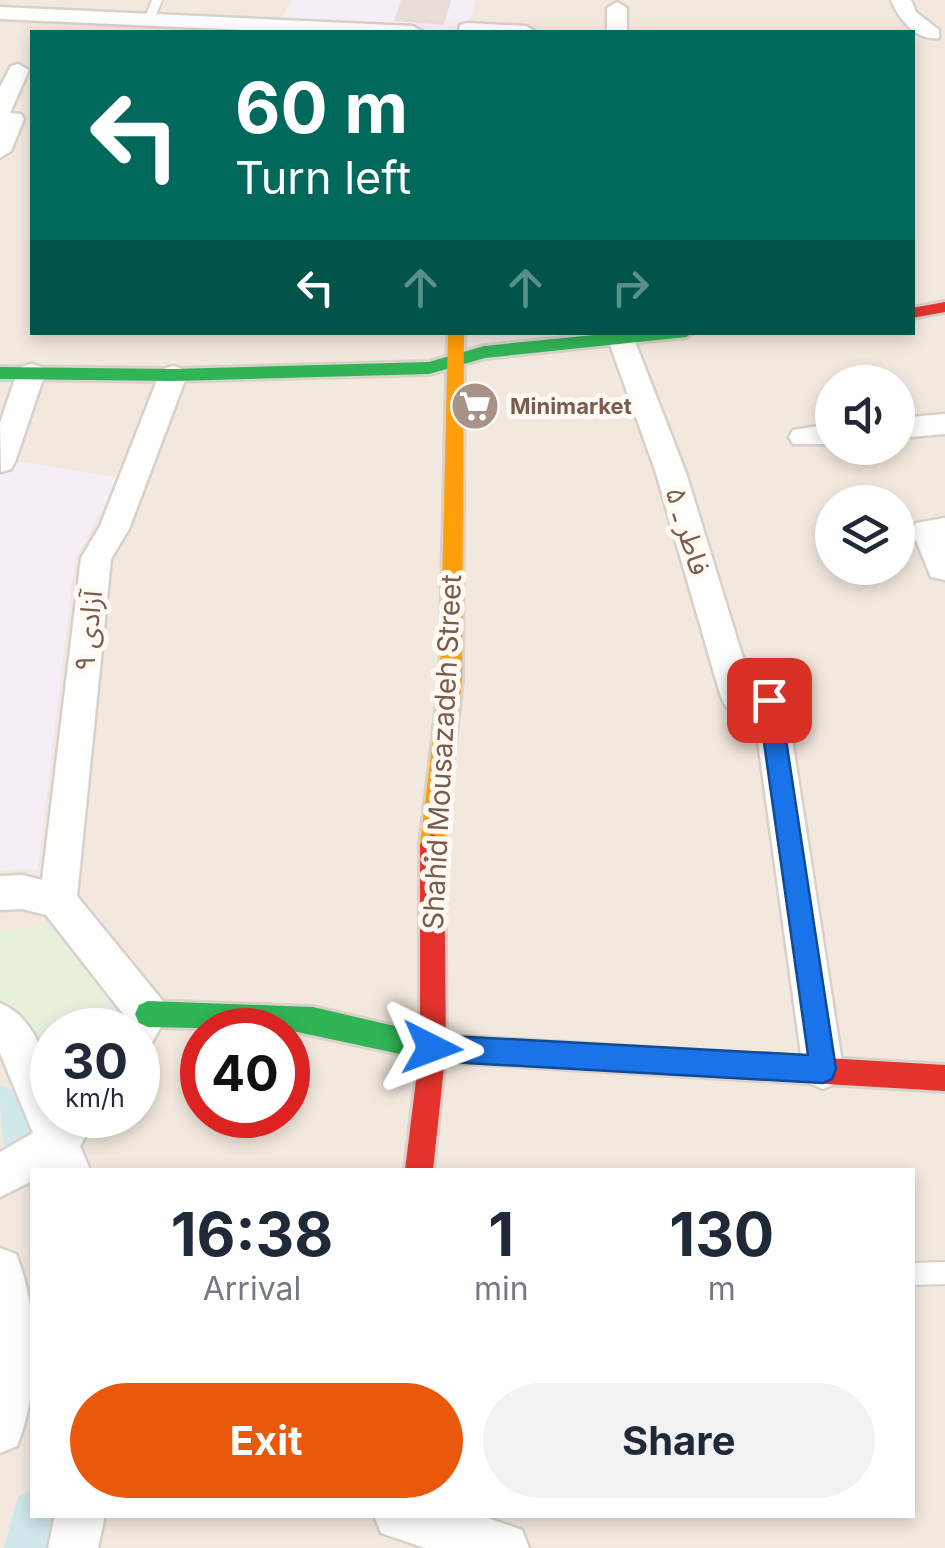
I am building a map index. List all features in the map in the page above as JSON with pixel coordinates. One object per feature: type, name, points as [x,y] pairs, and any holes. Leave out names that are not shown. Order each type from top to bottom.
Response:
[{"type":"street","points":[[0,12],[8,0]]},
{"type":"street","points":[[278,24],[292,0]]},
{"type":"street","points":[[901,0],[907,15],[930,35]]},
{"type":"street","points":[[617,30],[618,8]]},
{"type":"street","points":[[0,12],[153,10],[380,30]]},
{"type":"street","points":[[468,25],[509,30]]},
{"type":"street","points":[[0,151],[11,118],[18,70]]},
{"type":"street","points":[[915,313],[945,307]]},
{"type":"street","name":"Shahid Mousazadeh Street","points":[[419,1168],[432,1048],[432,855],[451,680],[456,335]]},
{"type":"street","points":[[0,373],[174,375],[429,368],[484,352],[662,335]]},
{"type":"street","name":"فاطر ـ ۵","points":[[621,339],[671,473],[738,697],[769,700],[823,1069]]},
{"type":"street","points":[[1,462],[30,373]]},
{"type":"street","name":"آزادی ۹","points":[[58,901],[96,558],[114,528],[174,375]]},
{"type":"street","points":[[915,427],[945,424]]},
{"type":"street","points":[[803,436],[815,435]]},
{"type":"street","points":[[942,569],[926,531],[945,529]]},
{"type":"street","points":[[0,893],[22,892],[58,901],[132,1008]]},
{"type":"street","points":[[160,1022],[313,1020],[432,1048],[945,1078]]},
{"type":"street","points":[[0,1023],[14,1038],[68,1142],[1,1176]]},
{"type":"street","points":[[0,1270],[9,1301],[9,1376],[0,1429]]},
{"type":"street","points":[[74,1548],[79,1518]]},
{"type":"street","points":[[397,1548],[398,1518]]},
{"type":"street","points":[[408,1518],[504,1548]]},
{"type":"lane","points":[[915,1274],[945,1273]]},
{"type":"shaded area","points":[[0,0],[945,0],[945,1548],[0,1548]]},
{"type":"shaded area","points":[[292,0],[476,0],[467,30],[278,24]]},
{"type":"shaded area","points":[[0,462],[120,478],[75,559],[38,869],[0,870]]},
{"type":"green space","points":[[57,922],[127,1008],[30,1008],[30,1030],[0,999],[0,931]]},
{"type":"building","points":[[401,0],[451,0],[444,25],[394,21]]},
{"type":"waterway","points":[[0,1107],[40,1168]]},
{"type":"waterway","points":[[31,1548],[36,1518]]},
{"type":"traffic: fast","points":[[0,373],[173,375],[429,368],[484,352],[656,335]]},
{"type":"traffic: fast","points":[[160,1014],[313,1020],[433,1048],[653,1061]]},
{"type":"traffic: slow","points":[[432,845],[451,680],[456,335]]},
{"type":"traffic: jam","points":[[915,312],[945,307]]},
{"type":"traffic: jam","points":[[419,1168],[433,1048],[432,845]]},
{"type":"traffic: jam","points":[[653,1061],[945,1078]]},
{"type":"place","name":"Minimarket","points":[[475,406]]},
{"type":"route","points":[[432,1048],[823,1069],[769,700]]}]
